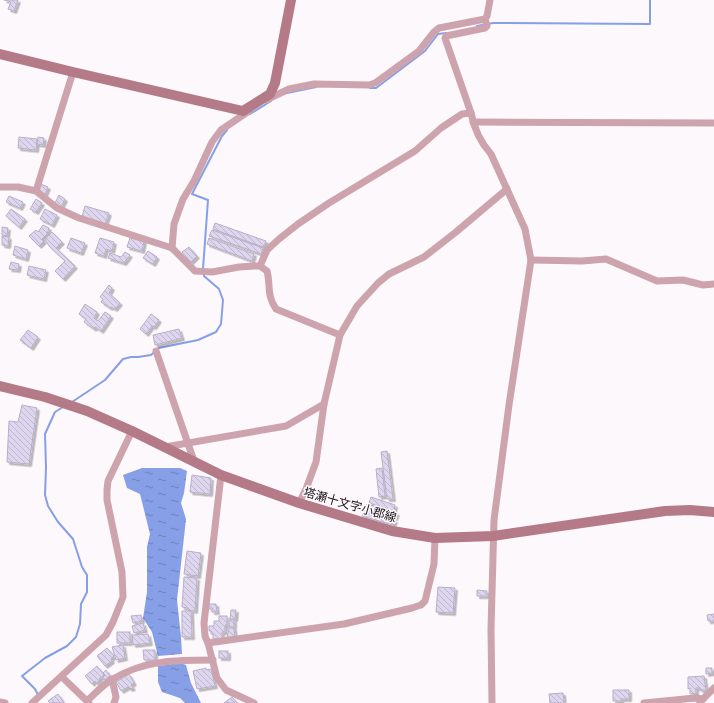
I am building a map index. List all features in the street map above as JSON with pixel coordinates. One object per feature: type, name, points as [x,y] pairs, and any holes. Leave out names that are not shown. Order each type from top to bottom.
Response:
[{"type":"main road","points":[[0,54],[242,110],[259,103],[270,94],[275,83],[291,0]]},
{"type":"main road","name":"塔瀬十文字小郡線","points":[[0,386],[45,397],[87,411],[132,431],[221,475],[299,503],[392,531],[435,538],[493,536],[665,511],[690,510],[714,512]]},
{"type":"street","points":[[490,0],[485,19],[487,26],[485,28],[446,36],[445,38],[473,122],[484,146],[491,154],[525,229],[531,260],[509,405],[493,536],[491,629],[492,703]]},
{"type":"street","points":[[172,248],[174,224],[183,199],[194,181],[212,142],[221,130],[259,103],[289,89],[314,84],[368,85],[375,83],[419,50],[439,28],[485,19]]},
{"type":"street","points":[[36,192],[73,72]]},
{"type":"street","points":[[260,266],[268,250],[298,224],[329,203],[415,151],[441,128],[462,114],[471,113]]},
{"type":"street","points":[[473,122],[714,123]]},
{"type":"street","points":[[0,188],[18,188],[36,192],[57,208],[79,218],[172,248],[195,271],[212,272],[239,267],[260,266],[267,272],[269,278],[268,288],[272,303],[276,309],[340,334]]},
{"type":"street","points":[[299,503],[316,462],[324,404],[340,334],[357,306],[378,282],[389,274],[424,257],[507,189]]},
{"type":"street","points":[[531,260],[582,261],[606,259],[657,281],[683,280],[704,285],[714,284]]},
{"type":"street","points":[[156,351],[194,461]]},
{"type":"street","points":[[165,447],[286,426],[324,404]]},
{"type":"street","points":[[32,703],[106,635],[123,597],[122,572],[107,500],[107,490],[108,481],[132,431]]},
{"type":"street","points":[[221,475],[204,623],[205,636],[217,678],[226,690],[254,703]]},
{"type":"street","points":[[208,643],[344,624],[421,605],[425,601],[434,564],[435,538]]},
{"type":"street","points":[[62,677],[88,702],[112,679],[136,668],[171,660],[212,660]]},
{"type":"street","points":[[112,679],[116,697],[114,703]]},
{"type":"street","points":[[644,703],[694,698],[701,701],[713,692]]},
{"type":"street","points":[[0,702],[5,703]]},
{"type":"water","points":[[142,468],[180,468],[187,471],[181,503],[186,519],[177,600],[182,654],[158,656],[152,632],[143,618],[147,592],[147,547],[150,534],[140,494],[127,488],[123,475]]},
{"type":"water","points":[[180,663],[186,665],[191,683],[201,703],[185,703],[180,698],[162,692],[158,682],[158,666]]},
{"type":"building","points":[[4,0],[18,0],[14,11],[8,9],[11,2]]},
{"type":"building","points":[[19,137],[37,139],[36,150],[18,148]]},
{"type":"building","points":[[38,137],[44,138],[43,145],[37,144]]},
{"type":"building","points":[[41,184],[48,187],[45,194],[38,191]]},
{"type":"building","points":[[59,195],[65,199],[61,207],[55,203]]},
{"type":"building","points":[[9,196],[23,202],[20,208],[6,202]]},
{"type":"building","points":[[36,199],[42,203],[36,212],[30,209]]},
{"type":"building","points":[[85,206],[109,213],[105,224],[82,217]]},
{"type":"building","points":[[11,209],[25,219],[19,227],[6,216]]},
{"type":"building","points":[[45,209],[57,215],[52,225],[40,219]]},
{"type":"building","points":[[215,223],[266,241],[263,247],[213,229]]},
{"type":"building","points":[[43,225],[49,228],[47,234],[42,239],[44,241],[39,246],[29,236],[36,230],[38,232]]},
{"type":"building","points":[[2,227],[8,228],[7,236],[2,235]]},
{"type":"building","points":[[212,230],[263,248],[261,254],[209,236]]},
{"type":"building","points":[[52,232],[62,242],[56,248],[75,266],[63,279],[55,271],[65,261],[49,246],[45,239]]},
{"type":"building","points":[[2,236],[9,237],[8,246],[2,245]]},
{"type":"building","points":[[71,238],[85,243],[81,253],[67,248]]},
{"type":"building","points":[[100,238],[114,242],[112,251],[106,249],[104,256],[95,253]]},
{"type":"building","points":[[130,238],[144,241],[142,251],[127,247]]},
{"type":"building","points":[[209,238],[254,254],[252,261],[207,244]]},
{"type":"building","points":[[15,246],[28,250],[26,259],[13,255]]},
{"type":"building","points":[[189,247],[197,256],[191,262],[182,252]]},
{"type":"building","points":[[148,251],[157,257],[153,264],[143,258]]},
{"type":"building","points":[[125,252],[130,255],[124,263],[108,258],[110,253],[121,257]]},
{"type":"building","points":[[11,262],[19,264],[18,270],[9,269]]},
{"type":"building","points":[[29,266],[46,270],[44,279],[27,275]]},
{"type":"building","points":[[109,285],[112,288],[109,293],[120,303],[115,309],[110,308],[101,302],[103,299],[100,297]]},
{"type":"building","points":[[85,304],[97,312],[94,318],[98,321],[105,312],[111,316],[101,331],[95,327],[94,329],[84,322],[86,319],[79,314]]},
{"type":"building","points":[[151,314],[159,320],[146,334],[140,329]]},
{"type":"building","points":[[179,329],[182,338],[155,345],[153,335]]},
{"type":"building","points":[[28,330],[38,337],[31,348],[20,340]]},
{"type":"building","points":[[22,405],[37,408],[29,464],[7,462],[9,421],[18,422]]},
{"type":"building","points":[[387,451],[393,499],[387,499],[381,452]]},
{"type":"building","points":[[382,468],[385,496],[379,497],[376,469]]},
{"type":"building","points":[[192,475],[211,478],[210,494],[190,492]]},
{"type":"building","points":[[371,497],[395,505],[394,511],[369,503]]},
{"type":"building","points":[[367,504],[397,513],[395,518],[365,509]]},
{"type":"building","points":[[364,510],[395,520],[393,525],[362,516]]},
{"type":"building","points":[[187,551],[201,553],[198,576],[184,574]]},
{"type":"building","points":[[184,577],[197,578],[195,611],[182,607]]},
{"type":"building","points":[[438,587],[455,588],[453,613],[436,612]]},
{"type":"building","points":[[477,590],[487,591],[487,596],[477,596]]},
{"type":"building","points":[[209,604],[216,604],[217,612],[212,612],[212,609],[209,609]]},
{"type":"building","points":[[231,610],[236,610],[235,619],[230,619]]},
{"type":"building","points":[[182,611],[191,611],[192,637],[182,637]]},
{"type":"building","points":[[714,614],[714,621],[708,621],[707,615]]},
{"type":"building","points":[[141,615],[142,621],[133,623],[131,616]]},
{"type":"building","points":[[219,616],[227,616],[227,625],[225,625],[225,632],[222,632],[222,639],[213,639],[213,634],[209,631],[209,626],[214,626],[214,621],[219,621]]},
{"type":"building","points":[[229,620],[234,620],[234,627],[229,627]]},
{"type":"building","points":[[143,623],[145,630],[134,633],[132,626]]},
{"type":"building","points":[[229,628],[234,628],[235,638],[227,638]]},
{"type":"building","points":[[117,632],[130,632],[130,643],[117,643]]},
{"type":"building","points":[[148,634],[150,643],[133,645],[132,635]]},
{"type":"building","points":[[123,645],[125,658],[116,660],[112,647]]},
{"type":"building","points":[[107,648],[114,656],[111,659],[112,661],[105,666],[97,656]]},
{"type":"building","points":[[143,650],[155,650],[155,660],[144,660]]},
{"type":"building","points":[[219,651],[228,651],[228,658],[219,658]]},
{"type":"building","points":[[97,666],[104,675],[96,683],[95,681],[92,684],[85,676]]},
{"type":"building","points":[[206,668],[206,670],[211,669],[215,686],[197,689],[193,671]]},
{"type":"building","points":[[706,668],[712,668],[712,673],[706,674]]},
{"type":"building","points":[[106,670],[110,676],[105,680],[103,677],[105,675],[103,673]]},
{"type":"building","points":[[129,674],[134,683],[131,685],[133,688],[130,689],[128,687],[121,691],[116,682]]},
{"type":"building","points":[[704,676],[706,690],[696,688],[696,693],[690,694],[690,688],[688,689],[688,677]]},
{"type":"building","points":[[613,690],[629,690],[629,699],[613,701]]},
{"type":"building","points":[[563,693],[564,703],[550,703],[549,694]]},
{"type":"building","points":[[58,694],[64,703],[50,703],[48,701]]},
{"type":"building","points":[[232,697],[237,703],[224,703]]},
{"type":"waterway","points":[[477,26],[493,23],[650,24],[650,0]]},
{"type":"waterway","points":[[370,88],[376,88],[425,51],[438,34],[446,33]]},
{"type":"waterway","points":[[287,93],[316,87]]},
{"type":"waterway","points":[[250,114],[271,101]]},
{"type":"waterway","points":[[203,269],[208,200],[192,194],[222,136],[227,130]]},
{"type":"waterway","points":[[72,402],[105,380],[123,359],[151,355],[159,348],[198,340],[216,332],[221,324],[223,300],[219,289],[204,276],[204,274]]},
{"type":"waterway","points":[[37,693],[22,676],[45,658],[67,646],[76,637],[80,624],[81,604],[87,592],[87,575],[82,567],[73,539],[58,522],[48,506],[45,495],[45,434],[55,412],[63,407]]}]
